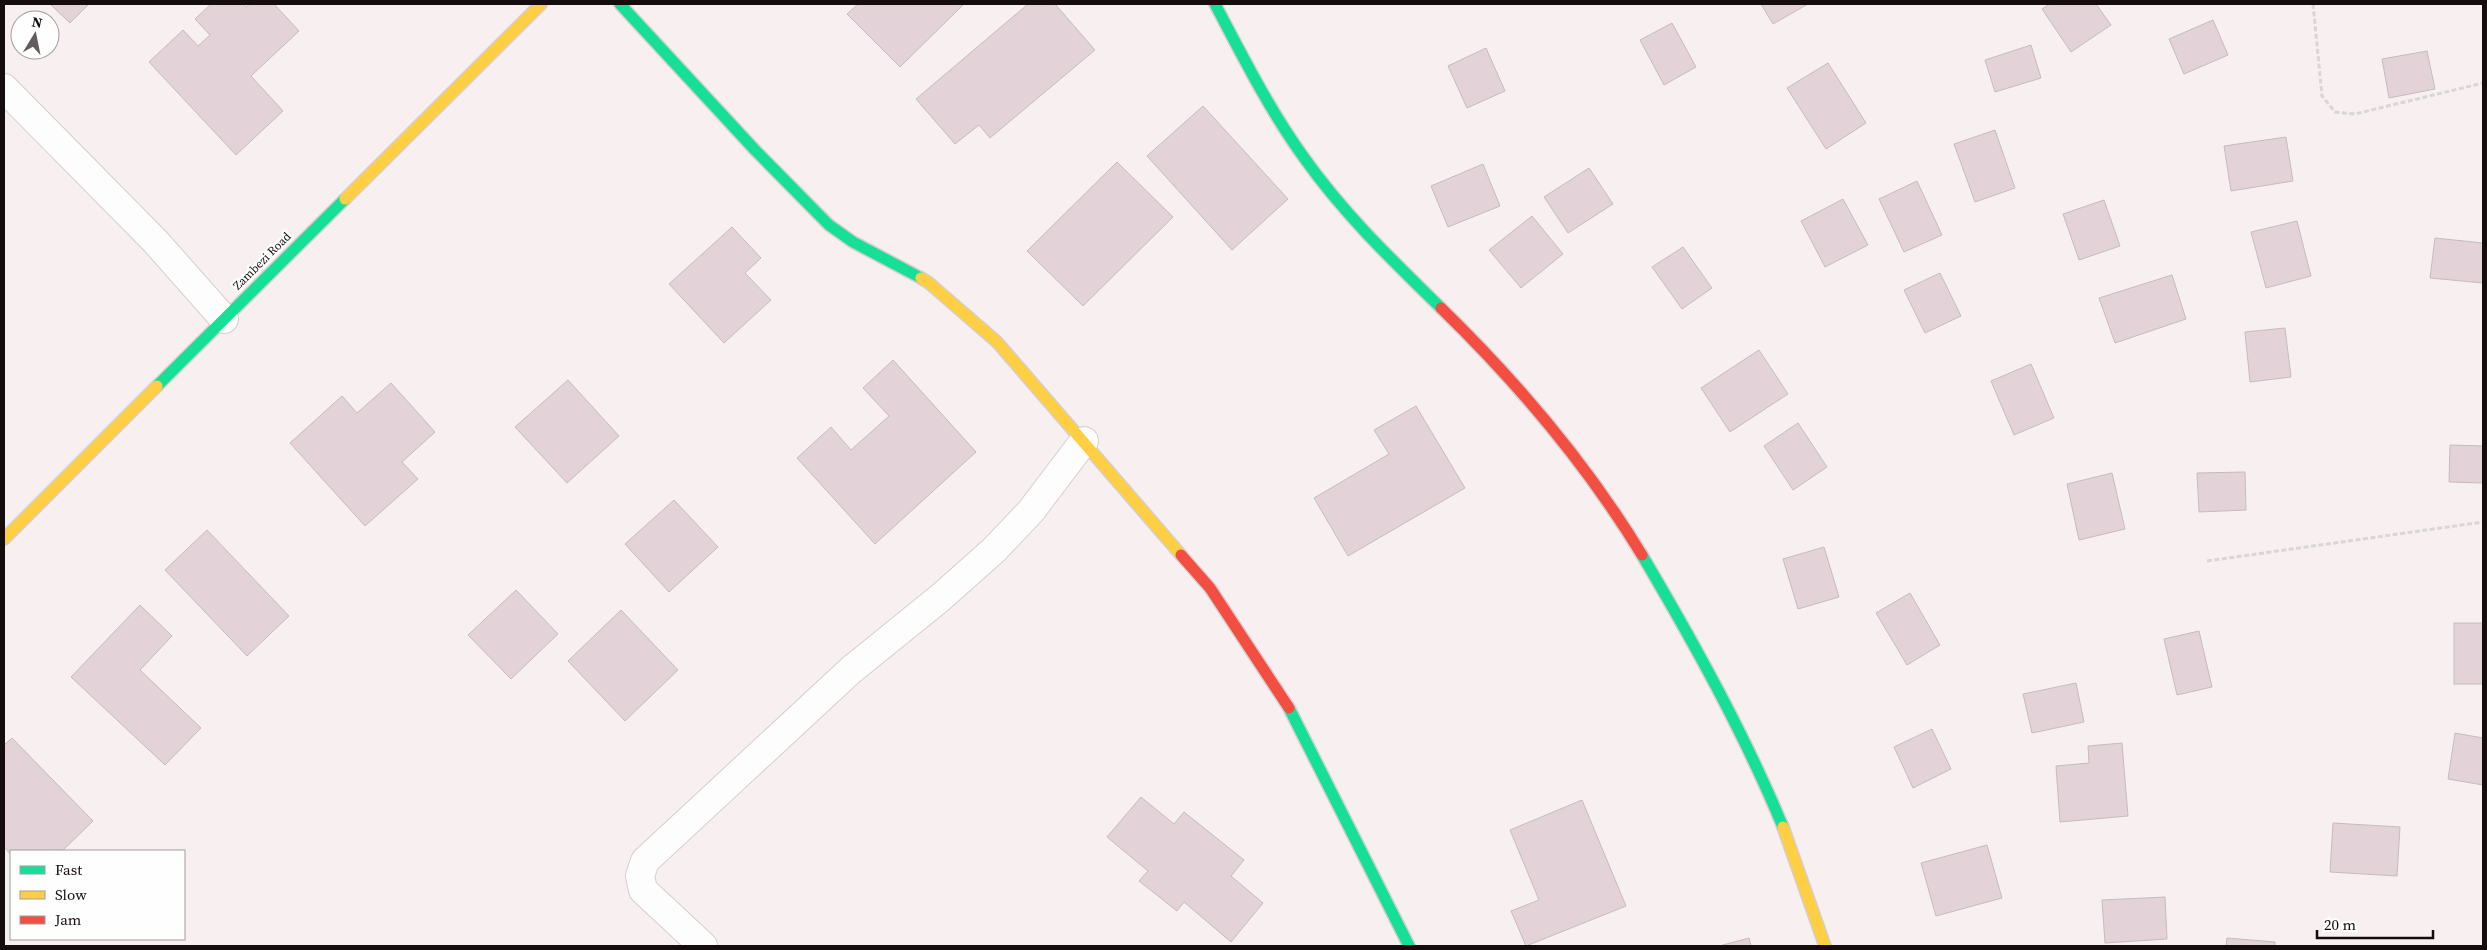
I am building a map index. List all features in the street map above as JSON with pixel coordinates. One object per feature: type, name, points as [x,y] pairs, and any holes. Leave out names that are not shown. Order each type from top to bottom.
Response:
[{"type":"street","name":"Zambezi Road","points":[[4,539],[541,4]]},
{"type":"street","points":[[620,4],[755,150],[829,225],[854,242],[929,283],[965,312],[997,342],[1210,588],[1296,718],[1409,946]]},
{"type":"street","points":[[1215,4],[1262,92],[1291,140],[1320,180],[1381,252],[1492,359],[1580,463],[1617,516],[1696,647],[1735,724],[1778,819],[1816,915],[1825,946]]},
{"type":"street","points":[[4,88],[156,242],[224,319]]},
{"type":"street","points":[[703,946],[643,890],[640,876],[645,861],[850,670],[940,598],[994,550],[1031,511],[1084,441]]},
{"type":"path","points":[[2313,4],[2322,96],[2335,112],[2355,114],[2483,83]]},
{"type":"path","points":[[2207,561],[2483,522]]},
{"type":"building","points":[[50,4],[89,4],[70,23],[60,14],[60,10],[56,10]]},
{"type":"building","points":[[211,4],[243,4],[246,7],[250,4],[274,4],[299,31],[251,76],[283,111],[236,155],[149,62],[183,30],[198,46],[210,35],[195,19]]},
{"type":"building","points":[[858,4],[964,4],[900,67],[847,14]]},
{"type":"building","points":[[1028,4],[1055,4],[1095,50],[990,138],[979,125],[955,144],[916,99]]},
{"type":"building","points":[[1761,4],[1808,4],[1773,24]]},
{"type":"building","points":[[2050,4],[2096,4],[2111,25],[2071,52],[2042,9]]},
{"type":"building","points":[[2213,20],[2228,55],[2184,74],[2169,39]]},
{"type":"building","points":[[1672,23],[1696,67],[1664,85],[1640,40]]},
{"type":"building","points":[[2031,45],[2041,78],[1995,92],[1985,60]]},
{"type":"building","points":[[1486,48],[1505,91],[1467,108],[1448,66]]},
{"type":"building","points":[[2427,51],[2435,89],[2389,98],[2382,59]]},
{"type":"building","points":[[1828,63],[1866,123],[1826,149],[1787,88]]},
{"type":"building","points":[[1203,106],[1288,199],[1232,250],[1147,156]]},
{"type":"building","points":[[1995,130],[2015,188],[1975,202],[1954,144]]},
{"type":"building","points":[[2286,137],[2293,181],[2231,191],[2224,146]]},
{"type":"building","points":[[1117,162],[1173,217],[1083,306],[1027,251]]},
{"type":"building","points":[[1483,164],[1500,206],[1448,227],[1431,186]]},
{"type":"building","points":[[1589,168],[1613,204],[1568,233],[1544,197]]},
{"type":"building","points":[[1917,181],[1942,235],[1904,252],[1879,199]]},
{"type":"building","points":[[1843,199],[1868,245],[1825,267],[1801,221]]},
{"type":"building","points":[[2104,200],[2120,246],[2079,260],[2063,214]]},
{"type":"building","points":[[1532,216],[1563,254],[1521,288],[1489,250]]},
{"type":"building","points":[[2297,221],[2311,276],[2266,288],[2251,232]]},
{"type":"building","points":[[732,227],[761,258],[745,273],[771,300],[724,343],[669,284]]},
{"type":"building","points":[[2435,238],[2483,243],[2483,283],[2430,278]]},
{"type":"building","points":[[1683,247],[1712,288],[1682,309],[1652,267]]},
{"type":"building","points":[[1940,273],[1961,316],[1925,333],[1904,290]]},
{"type":"building","points":[[2172,275],[2186,319],[2115,343],[2099,298]]},
{"type":"building","points":[[2285,328],[2291,377],[2250,382],[2245,332]]},
{"type":"building","points":[[1759,350],[1788,394],[1730,432],[1701,388]]},
{"type":"building","points":[[893,360],[976,452],[875,544],[797,458],[831,427],[851,450],[889,416],[863,388]]},
{"type":"building","points":[[2031,364],[2054,418],[2014,435],[1991,381]]},
{"type":"building","points":[[568,380],[619,436],[567,483],[515,427]]},
{"type":"building","points":[[391,383],[435,432],[402,462],[418,479],[365,526],[290,443],[342,396],[357,413]]},
{"type":"building","points":[[1416,406],[1465,488],[1348,556],[1314,498],[1389,454],[1374,430]]},
{"type":"building","points":[[1798,423],[1827,467],[1793,490],[1764,446]]},
{"type":"building","points":[[2450,445],[2483,446],[2483,483],[2449,482]]},
{"type":"building","points":[[2245,472],[2246,510],[2199,512],[2197,473]]},
{"type":"building","points":[[2112,473],[2125,529],[2079,540],[2067,484]]},
{"type":"building","points":[[674,500],[718,547],[669,592],[625,544]]},
{"type":"building","points":[[207,530],[289,616],[247,656],[165,570]]},
{"type":"building","points":[[1824,547],[1839,597],[1798,609],[1783,559]]},
{"type":"building","points":[[516,590],[558,634],[511,679],[468,635]]},
{"type":"building","points":[[1910,593],[1940,645],[1907,665],[1876,613]]},
{"type":"building","points":[[140,605],[172,636],[140,670],[201,728],[165,765],[71,677]]},
{"type":"building","points":[[621,610],[678,670],[625,721],[568,661]]},
{"type":"building","points":[[2454,623],[2483,623],[2483,684],[2454,684]]},
{"type":"building","points":[[2199,631],[2212,687],[2177,695],[2164,639]]},
{"type":"building","points":[[2076,683],[2084,722],[2032,733],[2023,694]]},
{"type":"building","points":[[1932,729],[1951,769],[1913,788],[1894,747]]},
{"type":"building","points":[[2455,733],[2483,738],[2483,785],[2448,779]]},
{"type":"building","points":[[12,738],[93,821],[63,850],[10,850],[10,854],[4,847],[4,745]]},
{"type":"building","points":[[2122,743],[2128,816],[2060,822],[2056,766],[2089,763],[2088,746]]},
{"type":"building","points":[[1141,797],[1174,824],[1184,812],[1244,860],[1231,876],[1263,903],[1231,942],[1184,902],[1177,911],[1139,881],[1148,871],[1107,837]]},
{"type":"building","points":[[1582,800],[1626,906],[1526,946],[1511,911],[1539,900],[1510,830]]},
{"type":"building","points":[[2333,823],[2400,827],[2397,876],[2330,872]]},
{"type":"building","points":[[1987,845],[2002,898],[1936,916],[1921,863]]},
{"type":"building","points":[[2165,897],[2167,939],[2105,943],[2102,900]]},
{"type":"building","points":[[1749,938],[1751,946],[1719,946]]},
{"type":"building","points":[[2227,938],[2275,942],[2275,946],[2226,946]]},
{"type":"traffic: fast","points":[[620,4],[755,150],[829,225],[853,242],[921,278]]},
{"type":"traffic: fast","points":[[1215,4],[1269,103],[1305,159],[1353,218],[1387,255],[1441,308]]},
{"type":"traffic: fast","points":[[157,386],[345,199]]},
{"type":"traffic: fast","points":[[1642,555],[1735,723],[1783,827]]},
{"type":"traffic: fast","points":[[1289,708],[1409,946]]},
{"type":"traffic: slow","points":[[345,199],[541,4]]},
{"type":"traffic: slow","points":[[921,278],[997,342],[1181,555]]},
{"type":"traffic: slow","points":[[4,539],[157,386]]},
{"type":"traffic: slow","points":[[1783,827],[1825,946]]},
{"type":"traffic: jam","points":[[1441,308],[1497,365],[1549,425],[1598,488],[1642,555]]},
{"type":"traffic: jam","points":[[1181,555],[1210,588],[1289,708]]}]
